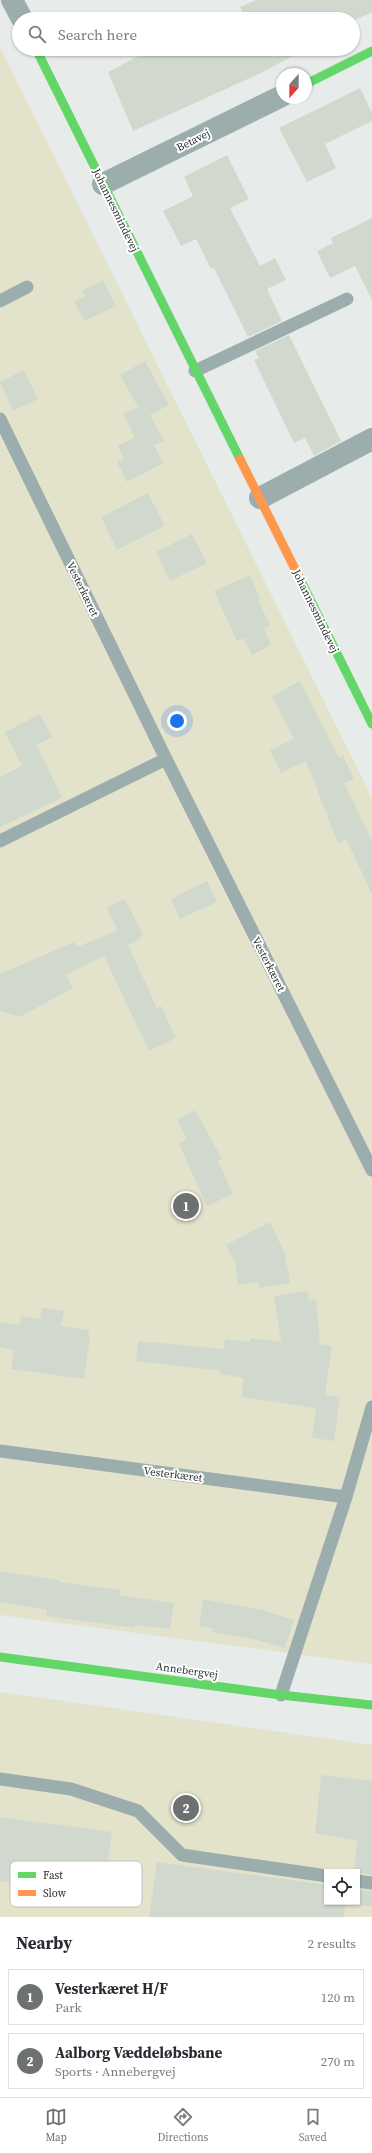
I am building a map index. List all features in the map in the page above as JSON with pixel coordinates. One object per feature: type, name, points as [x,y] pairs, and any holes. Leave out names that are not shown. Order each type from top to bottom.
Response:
[{"type":"street","points":[[12,0],[18,12]]},
{"type":"street","points":[[312,81],[372,51]]},
{"type":"street","name":"Johannesmindevej","points":[[39,56],[195,372],[260,498],[372,724]]},
{"type":"street","name":"Betavej","points":[[103,184],[276,99]]},
{"type":"street","points":[[260,498],[372,439]]},
{"type":"street","name":"Annebergvej","points":[[0,1657],[281,1695],[372,1705]]},
{"type":"lane","points":[[0,301],[27,287]]},
{"type":"lane","points":[[195,372],[347,299]]},
{"type":"lane","name":"Vesterkæret","points":[[0,419],[166,759],[372,1170]]},
{"type":"lane","points":[[0,841],[166,759]]},
{"type":"lane","points":[[281,1695],[346,1497],[372,1406]]},
{"type":"lane","name":"Vesterkæret","points":[[0,1451],[346,1497]]},
{"type":"lane","points":[[0,1780],[70,1789],[138,1811],[182,1855],[324,1876]]},
{"type":"lane","points":[[360,1881],[372,1883]]},
{"type":"green space","points":[[0,47],[372,798],[372,1664],[0,1615]]},
{"type":"green space","points":[[0,1692],[372,1745],[372,1917],[0,1917]]},
{"type":"building","points":[[256,0],[372,0],[372,12],[360,18],[360,12],[242,12],[240,7]]},
{"type":"building","points":[[139,56],[293,56],[259,74],[133,131],[108,72]]},
{"type":"building","points":[[360,88],[372,113],[372,121],[325,144],[336,168],[307,182],[279,128]]},
{"type":"building","points":[[227,155],[249,199],[230,208],[260,266],[275,258],[286,280],[267,289],[282,321],[248,337],[214,268],[211,269],[196,239],[181,246],[163,211],[193,196],[184,177]]},
{"type":"building","points":[[372,218],[372,300],[355,266],[330,278],[317,251],[333,243],[331,238]]},
{"type":"building","points":[[103,280],[116,306],[84,321],[74,301],[85,296],[82,291]]},
{"type":"building","points":[[289,335],[341,441],[314,456],[305,438],[294,443],[254,360],[259,358],[255,351]]},
{"type":"building","points":[[145,361],[169,405],[150,415],[164,441],[154,445],[163,463],[127,482],[117,462],[124,459],[118,446],[135,437],[123,414],[138,407],[120,375]]},
{"type":"building","points":[[24,370],[38,399],[13,411],[0,382]]},
{"type":"building","points":[[148,493],[165,526],[117,550],[101,517]]},
{"type":"building","points":[[192,534],[207,563],[170,581],[156,552]]},
{"type":"building","points":[[250,575],[260,599],[258,600],[270,625],[264,628],[271,645],[252,655],[244,638],[237,641],[214,591]]},
{"type":"building","points":[[300,681],[339,758],[343,756],[354,779],[344,783],[372,840],[372,894],[346,839],[338,843],[306,761],[281,773],[270,750],[294,739],[272,696]]},
{"type":"building","points":[[40,714],[52,737],[37,745],[62,798],[0,827],[0,777],[22,766],[5,732]]},
{"type":"building","points":[[207,881],[217,902],[180,919],[171,899]]},
{"type":"building","points":[[125,899],[143,935],[140,936],[141,938],[128,945],[157,1008],[161,1006],[176,1038],[149,1051],[104,956],[66,975],[73,988],[20,1017],[0,1011],[0,974],[74,942],[77,947],[118,930],[106,908]]},
{"type":"building","points":[[195,1110],[222,1159],[218,1161],[233,1194],[207,1206],[179,1144],[187,1139],[177,1120]]},
{"type":"building","points":[[270,1222],[285,1254],[290,1283],[259,1288],[258,1282],[238,1285],[235,1263],[226,1245]]},
{"type":"building","points":[[308,1291],[309,1300],[316,1299],[320,1344],[332,1346],[325,1395],[340,1397],[334,1441],[312,1438],[316,1408],[241,1397],[244,1378],[220,1374],[220,1371],[136,1361],[138,1341],[224,1349],[225,1339],[249,1342],[250,1338],[281,1342],[274,1296]]},
{"type":"building","points":[[42,1307],[64,1311],[61,1326],[89,1330],[88,1337],[90,1337],[84,1379],[11,1369],[14,1350],[0,1347],[0,1322],[19,1325],[21,1316],[40,1319]]},
{"type":"building","points":[[0,1571],[59,1580],[59,1582],[121,1590],[120,1595],[174,1603],[170,1629],[135,1625],[134,1628],[46,1616],[47,1610],[0,1602]]},
{"type":"building","points":[[203,1599],[263,1610],[294,1620],[285,1648],[253,1639],[212,1632],[213,1629],[199,1626]]},
{"type":"building","points":[[321,1775],[372,1781],[372,1875],[360,1873],[360,1869],[354,1869],[357,1841],[364,1842],[315,1833]]},
{"type":"building","points":[[0,1817],[112,1832],[108,1861],[10,1861],[10,1882],[0,1881]]},
{"type":"building","points":[[157,1862],[324,1885],[324,1905],[345,1905],[344,1917],[149,1917]]},
{"type":"building","points":[[360,1889],[372,1891],[372,1907],[357,1905],[360,1905]]},
{"type":"traffic: fast","points":[[312,81],[372,51]]},
{"type":"traffic: fast","points":[[39,56],[240,459]]},
{"type":"traffic: fast","points":[[299,577],[372,724]]},
{"type":"traffic: fast","points":[[0,1657],[281,1695],[372,1705]]},
{"type":"traffic: slow","points":[[240,459],[299,577]]},
{"type":"place","name":"Vesterkæret H/F","points":[[186,1206]]},
{"type":"place","name":"Aalborg Væddeløbsbane","points":[[186,1808]]}]
